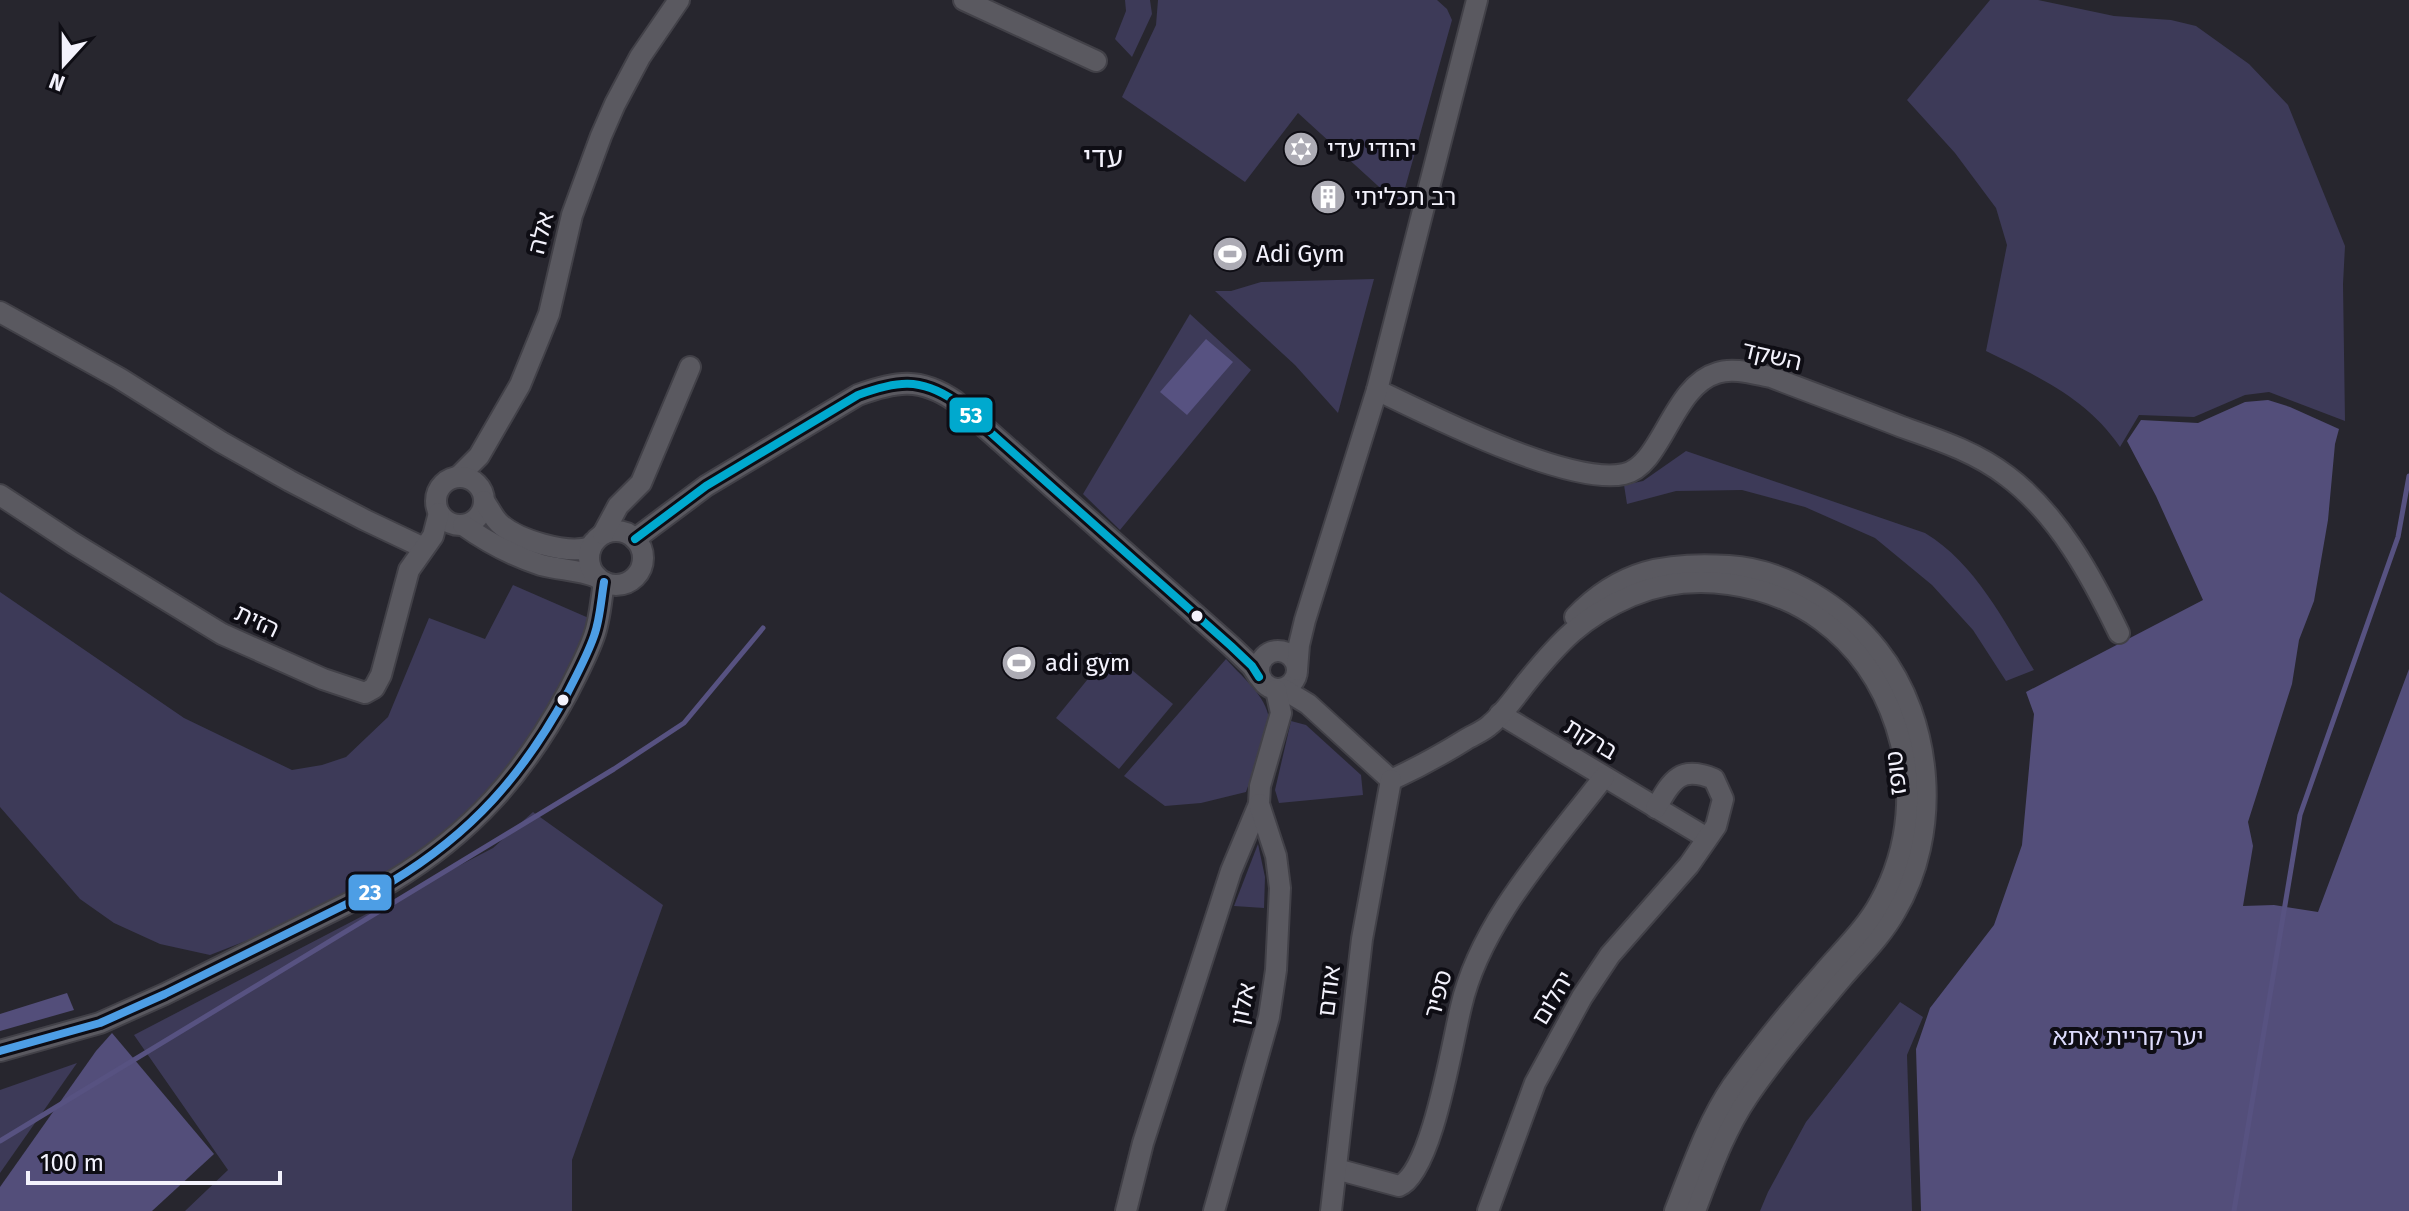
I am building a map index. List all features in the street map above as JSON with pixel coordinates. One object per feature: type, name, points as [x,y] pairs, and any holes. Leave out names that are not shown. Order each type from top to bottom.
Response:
[{"type":"street","name":"אלה","points":[[458,477],[479,456],[520,385],[549,314],[572,215],[601,136],[640,57],[679,0]]},
{"type":"street","points":[[964,0],[1096,61]]},
{"type":"street","points":[[1282,680],[1299,645],[1377,390],[1477,0]]},
{"type":"street","points":[[0,312],[119,378],[290,481],[424,548]]},
{"type":"street","points":[[598,538],[620,531],[635,539],[642,553],[640,570],[629,582],[612,585],[584,572],[540,564],[515,555],[463,525],[449,522],[439,513],[436,505],[438,490],[450,479],[466,478],[479,486],[484,501],[503,527],[566,550],[591,547],[618,506],[641,483],[690,367]]},
{"type":"street","name":"השקד","points":[[1377,390],[1510,449],[1602,475],[1625,474],[1637,468],[1652,450],[1680,403],[1697,385],[1717,372],[1746,372],[1771,377],[1966,451],[2008,476],[2042,510],[2073,549],[2096,585],[2119,633]]},
{"type":"street","points":[[635,539],[706,486],[858,395],[879,387],[904,383],[921,385],[939,390],[955,401],[1252,666],[1282,680]]},
{"type":"street","name":"הזית","points":[[0,495],[86,552],[222,634],[323,679],[365,693],[374,688],[381,675],[409,570],[433,536],[439,513]]},
{"type":"street","points":[[463,525],[476,519],[484,501]]},
{"type":"street","points":[[0,1051],[100,1023],[165,994],[391,882],[426,861],[463,831],[521,768],[551,724],[584,660],[595,633],[600,580],[589,561],[598,538]]},
{"type":"street","name":"טופז","points":[[1391,780],[1491,725],[1587,605],[1603,591],[1626,578],[1652,570],[1705,564],[1737,566],[1764,573],[1819,597],[1862,631],[1897,679],[1920,740],[1925,766],[1925,821],[1918,853],[1896,911],[1879,937],[1746,1098],[1731,1123],[1695,1211]]},
{"type":"street","name":"טופז","points":[[1555,647],[1578,625],[1605,609],[1656,588],[1705,582],[1734,584],[1759,591],[1810,612],[1849,643],[1881,687],[1907,768],[1907,819],[1901,849],[1880,902],[1731,1088],[1715,1115],[1675,1211]]},
{"type":"street","points":[[1305,620],[1294,639],[1259,664],[1282,680],[1391,780]]},
{"type":"street","points":[[1126,1211],[1148,1128],[1231,871],[1259,804],[1260,786],[1281,713],[1282,680],[1292,657],[1273,652],[1252,654],[1231,646]]},
{"type":"street","name":"ברקת","points":[[1500,714],[1656,808]]},
{"type":"street","name":"יהלום","points":[[1488,1211],[1535,1083],[1582,997],[1610,955],[1689,865],[1716,826],[1723,799],[1714,779],[1691,773],[1670,783],[1656,808]]},
{"type":"street","name":"ספיר","points":[[1336,1169],[1399,1186],[1412,1177],[1431,1135],[1461,1003],[1482,944],[1522,885],[1604,777]]},
{"type":"street","name":"אודם","points":[[1331,1211],[1362,939],[1391,780]]},
{"type":"street","name":"אלון","points":[[1214,1211],[1269,1017],[1276,970],[1280,888],[1276,856],[1259,804]]},
{"type":"street","points":[[1656,808],[1707,838]]},
{"type":"shaded area","points":[[1125,0],[1150,0],[1152,14],[1132,57],[1115,39],[1126,11]]},
{"type":"shaded area","points":[[1158,0],[1437,0],[1447,9],[1452,20],[1400,206],[1298,113],[1245,182],[1122,97],[1156,25]]},
{"type":"shaded area","points":[[1990,0],[2038,0],[2114,16],[2171,20],[2196,26],[2249,64],[2288,105],[2345,246],[2345,421],[2269,392],[2245,395],[2194,417],[2139,415],[2120,447],[2077,402],[2042,379],[1986,351],[2007,245],[1996,208],[1955,153],[1907,100]]},
{"type":"shaded area","points":[[1374,279],[1338,413],[1295,365],[1215,291],[1231,291],[1261,282]]},
{"type":"shaded area","points":[[1190,314],[1251,370],[1120,530],[1083,494]]},
{"type":"shaded area","points":[[1206,339],[1233,362],[1187,415],[1160,392]]},
{"type":"shaded area","points":[[1686,451],[1925,533],[1959,560],[1974,577],[2034,670],[2006,681],[1973,630],[1932,585],[1875,538],[1805,507],[1742,490],[1676,491],[1627,504],[1624,485],[1643,481]]},
{"type":"shaded area","points":[[513,585],[591,619],[568,674],[534,737],[493,787],[430,847],[360,888],[261,935],[210,955],[160,944],[114,923],[80,899],[0,807],[0,592],[184,718],[292,770],[346,757],[388,717],[429,618],[485,639]]},
{"type":"shaded area","points":[[1110,652],[1173,704],[1119,769],[1056,718]]},
{"type":"shaded area","points":[[1226,659],[1256,692],[1268,714],[1265,742],[1246,792],[1201,803],[1165,806],[1124,776]]},
{"type":"shaded area","points":[[1291,721],[1306,725],[1361,775],[1363,795],[1279,803],[1275,790]]},
{"type":"shaded area","points":[[533,812],[663,905],[572,1160],[572,1211],[185,1211],[228,1170],[134,1035],[493,848]]},
{"type":"shaded area","points":[[1258,844],[1265,877],[1264,908],[1234,906]]},
{"type":"shaded area","points":[[1900,1002],[1923,1017],[1907,1055],[1912,1211],[1760,1211],[1806,1122]]},
{"type":"shaded area","points":[[77,1063],[0,1173],[0,1090]]},
{"type":"green space","name":"יער קריית אתא","points":[[2268,400],[2339,429],[2314,601],[2299,640],[2292,684],[2248,822],[2253,846],[2243,906],[2274,905],[2318,912],[2409,669],[2409,1211],[1921,1211],[1916,1049],[1930,1008],[1994,925],[2022,845],[2034,714],[2026,692],[2203,600],[2156,496],[2127,441],[2141,420],[2198,423],[2245,402]]},
{"type":"green space","points":[[67,993],[74,1010],[0,1031],[0,1014]]},
{"type":"green space","points":[[112,1033],[214,1154],[152,1211],[0,1211],[0,1187]]},
{"type":"waterway","points":[[2234,1211],[2300,815],[2398,537],[2409,476]]},
{"type":"waterway","points":[[0,1141],[614,769],[684,723],[763,628]]},
{"type":"transit line","name":"53","points":[[635,539],[706,486],[858,395],[896,384],[919,385],[955,401],[1231,646],[1259,677]]},
{"type":"transit line","name":"23","points":[[0,1051],[100,1023],[165,994],[391,882],[446,843],[471,822],[514,776],[551,722],[591,643],[598,623],[604,582]]},
{"type":"place","name":"יהודי עדי","points":[[1301,149]]},
{"type":"place","name":"רב תכליתי","points":[[1328,197]]},
{"type":"place","name":"Adi Gym","points":[[1230,254]]},
{"type":"place","name":"adi gym","points":[[1019,663]]},
{"type":"district","name":"עדי","points":[[1103,157]]}]
